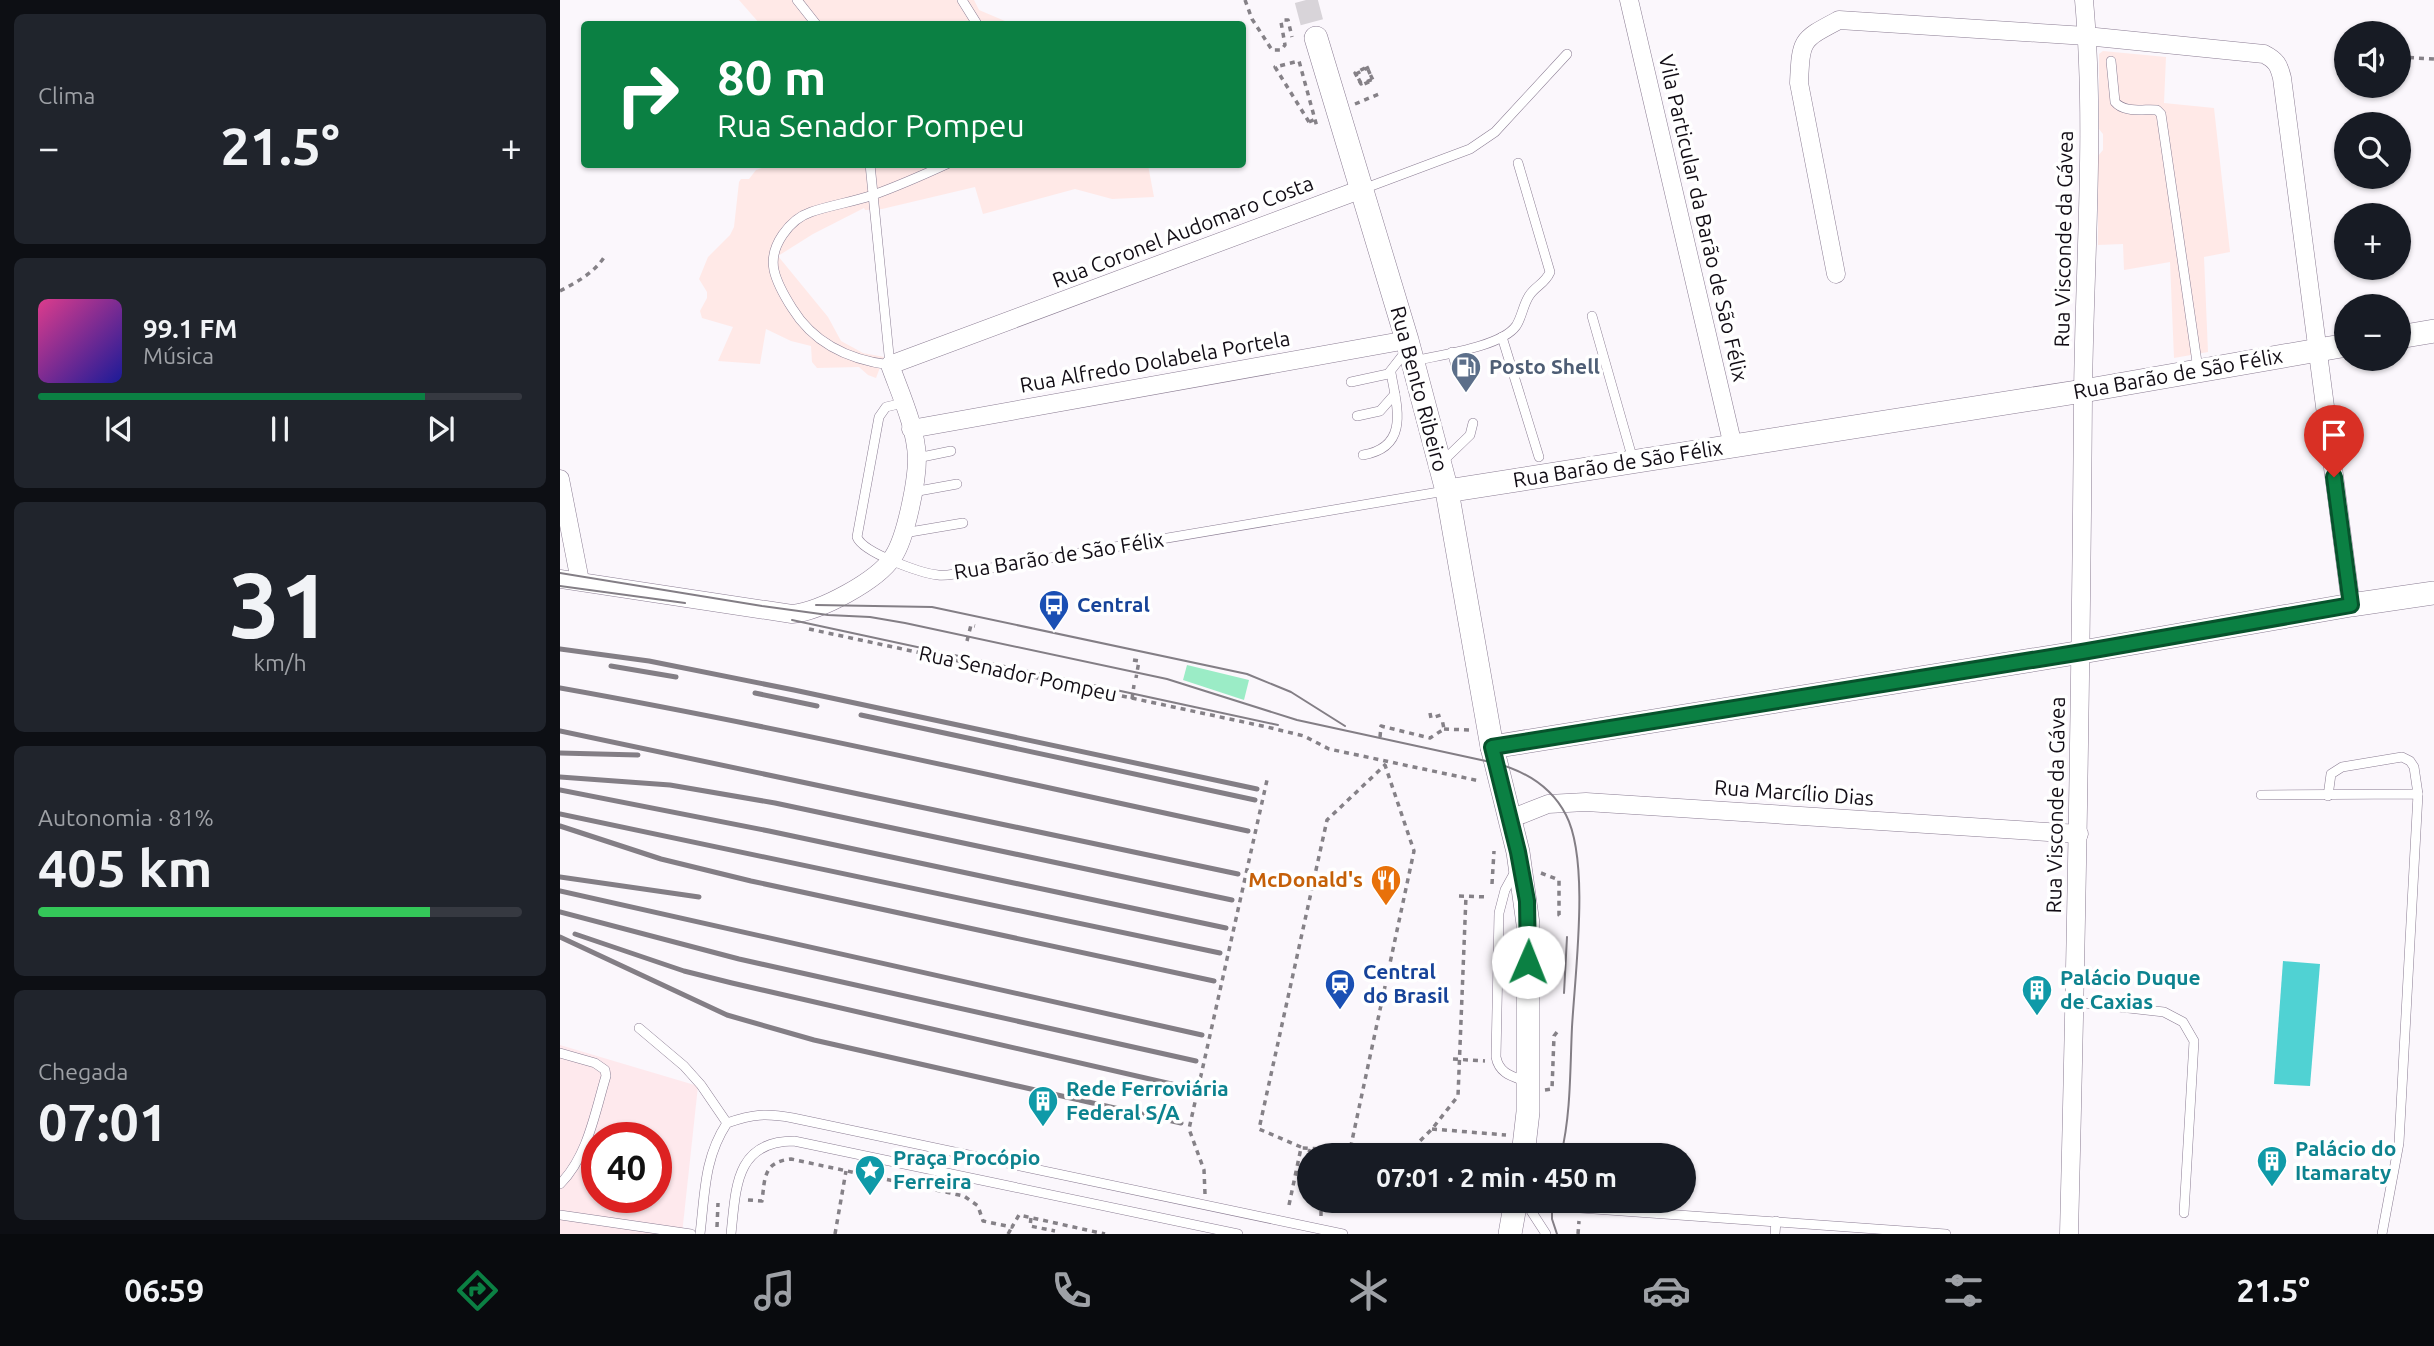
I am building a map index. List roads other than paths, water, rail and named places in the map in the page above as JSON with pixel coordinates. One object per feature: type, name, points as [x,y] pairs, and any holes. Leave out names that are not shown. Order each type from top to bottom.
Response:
[{"type":"street","name":"Vila Particular da Barão de São Félix","points":[[1629,0],[1733,446]]},
{"type":"street","name":"Rua Visconde da Gávea","points":[[2069,1234],[2079,834],[2084,391],[2090,148],[2084,0]]},
{"type":"street","points":[[1836,274],[1799,83],[1800,50],[1805,40],[1839,20],[2086,36],[2264,54],[2273,58],[2279,65],[2351,605]]},
{"type":"street","name":"Rua Bento Ribeiro","points":[[1316,38],[1410,349],[1447,491],[1492,747],[1520,864],[1528,924],[1528,1112],[1524,1143]]},
{"type":"street","name":"Rua Coronel Audomaro Costa","points":[[890,365],[1362,189]]},
{"type":"street","points":[[2411,335],[2434,331]]},
{"type":"street","name":"Rua Barão de São Félix","points":[[1447,491],[2084,391],[2334,347]]},
{"type":"street","name":"Rua Alfredo Dolabela Portela","points":[[911,429],[1410,349]]},
{"type":"street","points":[[560,579],[783,613],[802,613],[849,593],[892,560],[904,533],[912,492],[917,458],[911,429],[890,365]]},
{"type":"street","points":[[560,479],[580,581]]},
{"type":"street","points":[[1492,747],[2434,593]]},
{"type":"street","name":"Rua Marcílio Dias","points":[[1510,820],[1548,804],[1586,802],[2079,834]]},
{"type":"street","points":[[1510,1234],[1514,1213]]},
{"type":"lane","points":[[797,0],[814,21]]},
{"type":"lane","points":[[962,0],[975,21]]},
{"type":"lane","name":"Rua Coronel Audomaro Costa","points":[[1362,189],[1470,149],[1495,132],[1567,54]]},
{"type":"lane","points":[[2111,61],[2115,102],[2118,106],[2123,109],[2157,110],[2161,114],[2198,371]]},
{"type":"lane","points":[[1351,382],[1391,373],[1410,349],[1452,352],[1502,337],[1518,324],[1533,290],[1547,280],[1550,272],[1518,163]]},
{"type":"lane","points":[[870,168],[871,195],[890,365],[867,362],[832,348],[802,322],[780,289],[773,268],[776,246],[784,232],[808,212],[871,195],[937,168]]},
{"type":"lane","points":[[1591,316],[1634,462]]},
{"type":"lane","points":[[1502,337],[1539,457]]},
{"type":"lane","points":[[1452,352],[1456,366]]},
{"type":"lane","points":[[1363,454],[1385,448],[1394,436],[1398,416],[1391,373]]},
{"type":"lane","points":[[1356,416],[1380,411],[1395,394]]},
{"type":"lane","points":[[892,560],[863,546],[858,540],[858,534],[879,417],[886,407],[903,403]]},
{"type":"lane","points":[[1440,464],[1470,435],[1473,423]]},
{"type":"lane","points":[[917,458],[951,451]]},
{"type":"lane","points":[[912,492],[957,484]]},
{"type":"lane","name":"Rua Barão de São Félix","points":[[892,560],[928,573],[950,575],[1447,491]]},
{"type":"lane","points":[[904,533],[963,523]]},
{"type":"lane","points":[[2328,796],[2331,774],[2342,767],[2402,757],[2414,767],[2418,794],[2399,1143],[2382,1234]]},
{"type":"lane","points":[[2261,795],[2418,794]]},
{"type":"lane","points":[[1520,864],[1505,890],[1499,913],[1497,1061],[1504,1072],[1527,1081]]},
{"type":"lane","points":[[2075,1002],[2164,1012],[2183,1022],[2193,1041],[2184,1213]]},
{"type":"lane","points":[[639,1028],[684,1066],[701,1085],[727,1123]]},
{"type":"lane","points":[[560,1052],[595,1063],[605,1070],[606,1076],[583,1150],[574,1168],[560,1184]]},
{"type":"lane","points":[[700,1234],[709,1160],[716,1140],[727,1123],[767,1113],[1343,1234]]},
{"type":"lane","points":[[731,1234],[734,1199],[747,1161],[755,1151],[766,1144],[780,1141],[807,1144],[1238,1234]]},
{"type":"lane","points":[[1532,1213],[1546,1234]]},
{"type":"lane","points":[[1655,1213],[1946,1234]]},
{"type":"lane","points":[[560,1215],[691,1234]]},
{"type":"lane","points":[[1775,1234],[1776,1221]]},
{"type":"water","points":[[2283,961],[2320,964],[2310,1086],[2274,1084]]},
{"type":"tunnel","points":[[1306,0],[1316,38]]},
{"type":"tram line","points":[[560,573],[762,606],[905,623],[1167,679],[1297,720],[1495,763],[1527,775],[1553,796],[1566,815],[1577,860],[1578,948],[1563,1143]]},
{"type":"tram line","points":[[560,586],[685,603]]},
{"type":"tram line","points":[[816,605],[932,607],[1247,674],[1291,692],[1345,726]]},
{"type":"tram line","points":[[792,620],[1278,725]]},
{"type":"tram line","points":[[1564,993],[1567,937]]},
{"type":"tram line","points":[[1552,1213],[1557,1234]]},
{"type":"railway","points":[[560,649],[649,661],[794,690],[1257,789]]},
{"type":"railway","points":[[611,666],[676,677]]},
{"type":"railway","points":[[560,688],[818,738],[1248,831]]},
{"type":"railway","points":[[755,693],[817,706]]},
{"type":"railway","points":[[861,715],[1255,800]]},
{"type":"railway","points":[[560,731],[1238,874]]},
{"type":"railway","points":[[560,753],[638,755]]},
{"type":"railway","points":[[560,777],[670,785],[775,803],[1232,900]]},
{"type":"railway","points":[[560,790],[769,831],[1226,928]]},
{"type":"railway","points":[[560,814],[1220,953]]},
{"type":"railway","points":[[560,826],[661,859],[751,881],[1214,981]]},
{"type":"railway","points":[[560,877],[699,897]]},
{"type":"railway","points":[[560,891],[1202,1035]]},
{"type":"railway","points":[[560,912],[739,959],[1196,1061]]},
{"type":"railway","points":[[575,934],[684,971],[1189,1088]]},
{"type":"railway","points":[[560,937],[727,1015],[814,1040],[1181,1123]]},
{"type":"place","name":"Posto Shell","points":[[1466,394]]},
{"type":"place","name":"Central","points":[[1054,632]]},
{"type":"place","name":"McDonald's","points":[[1386,907]]},
{"type":"place","name":"Central do Brasil","points":[[1340,1011]]},
{"type":"place","name":"Palácio Duque de Caxias","points":[[2037,1017]]},
{"type":"place","name":"Rede Ferroviária Federal S/A","points":[[1043,1128]]},
{"type":"place","name":"Palácio do Itamaraty","points":[[2272,1188]]},
{"type":"place","name":"Praça Procópio Ferreira","points":[[870,1197]]}]
